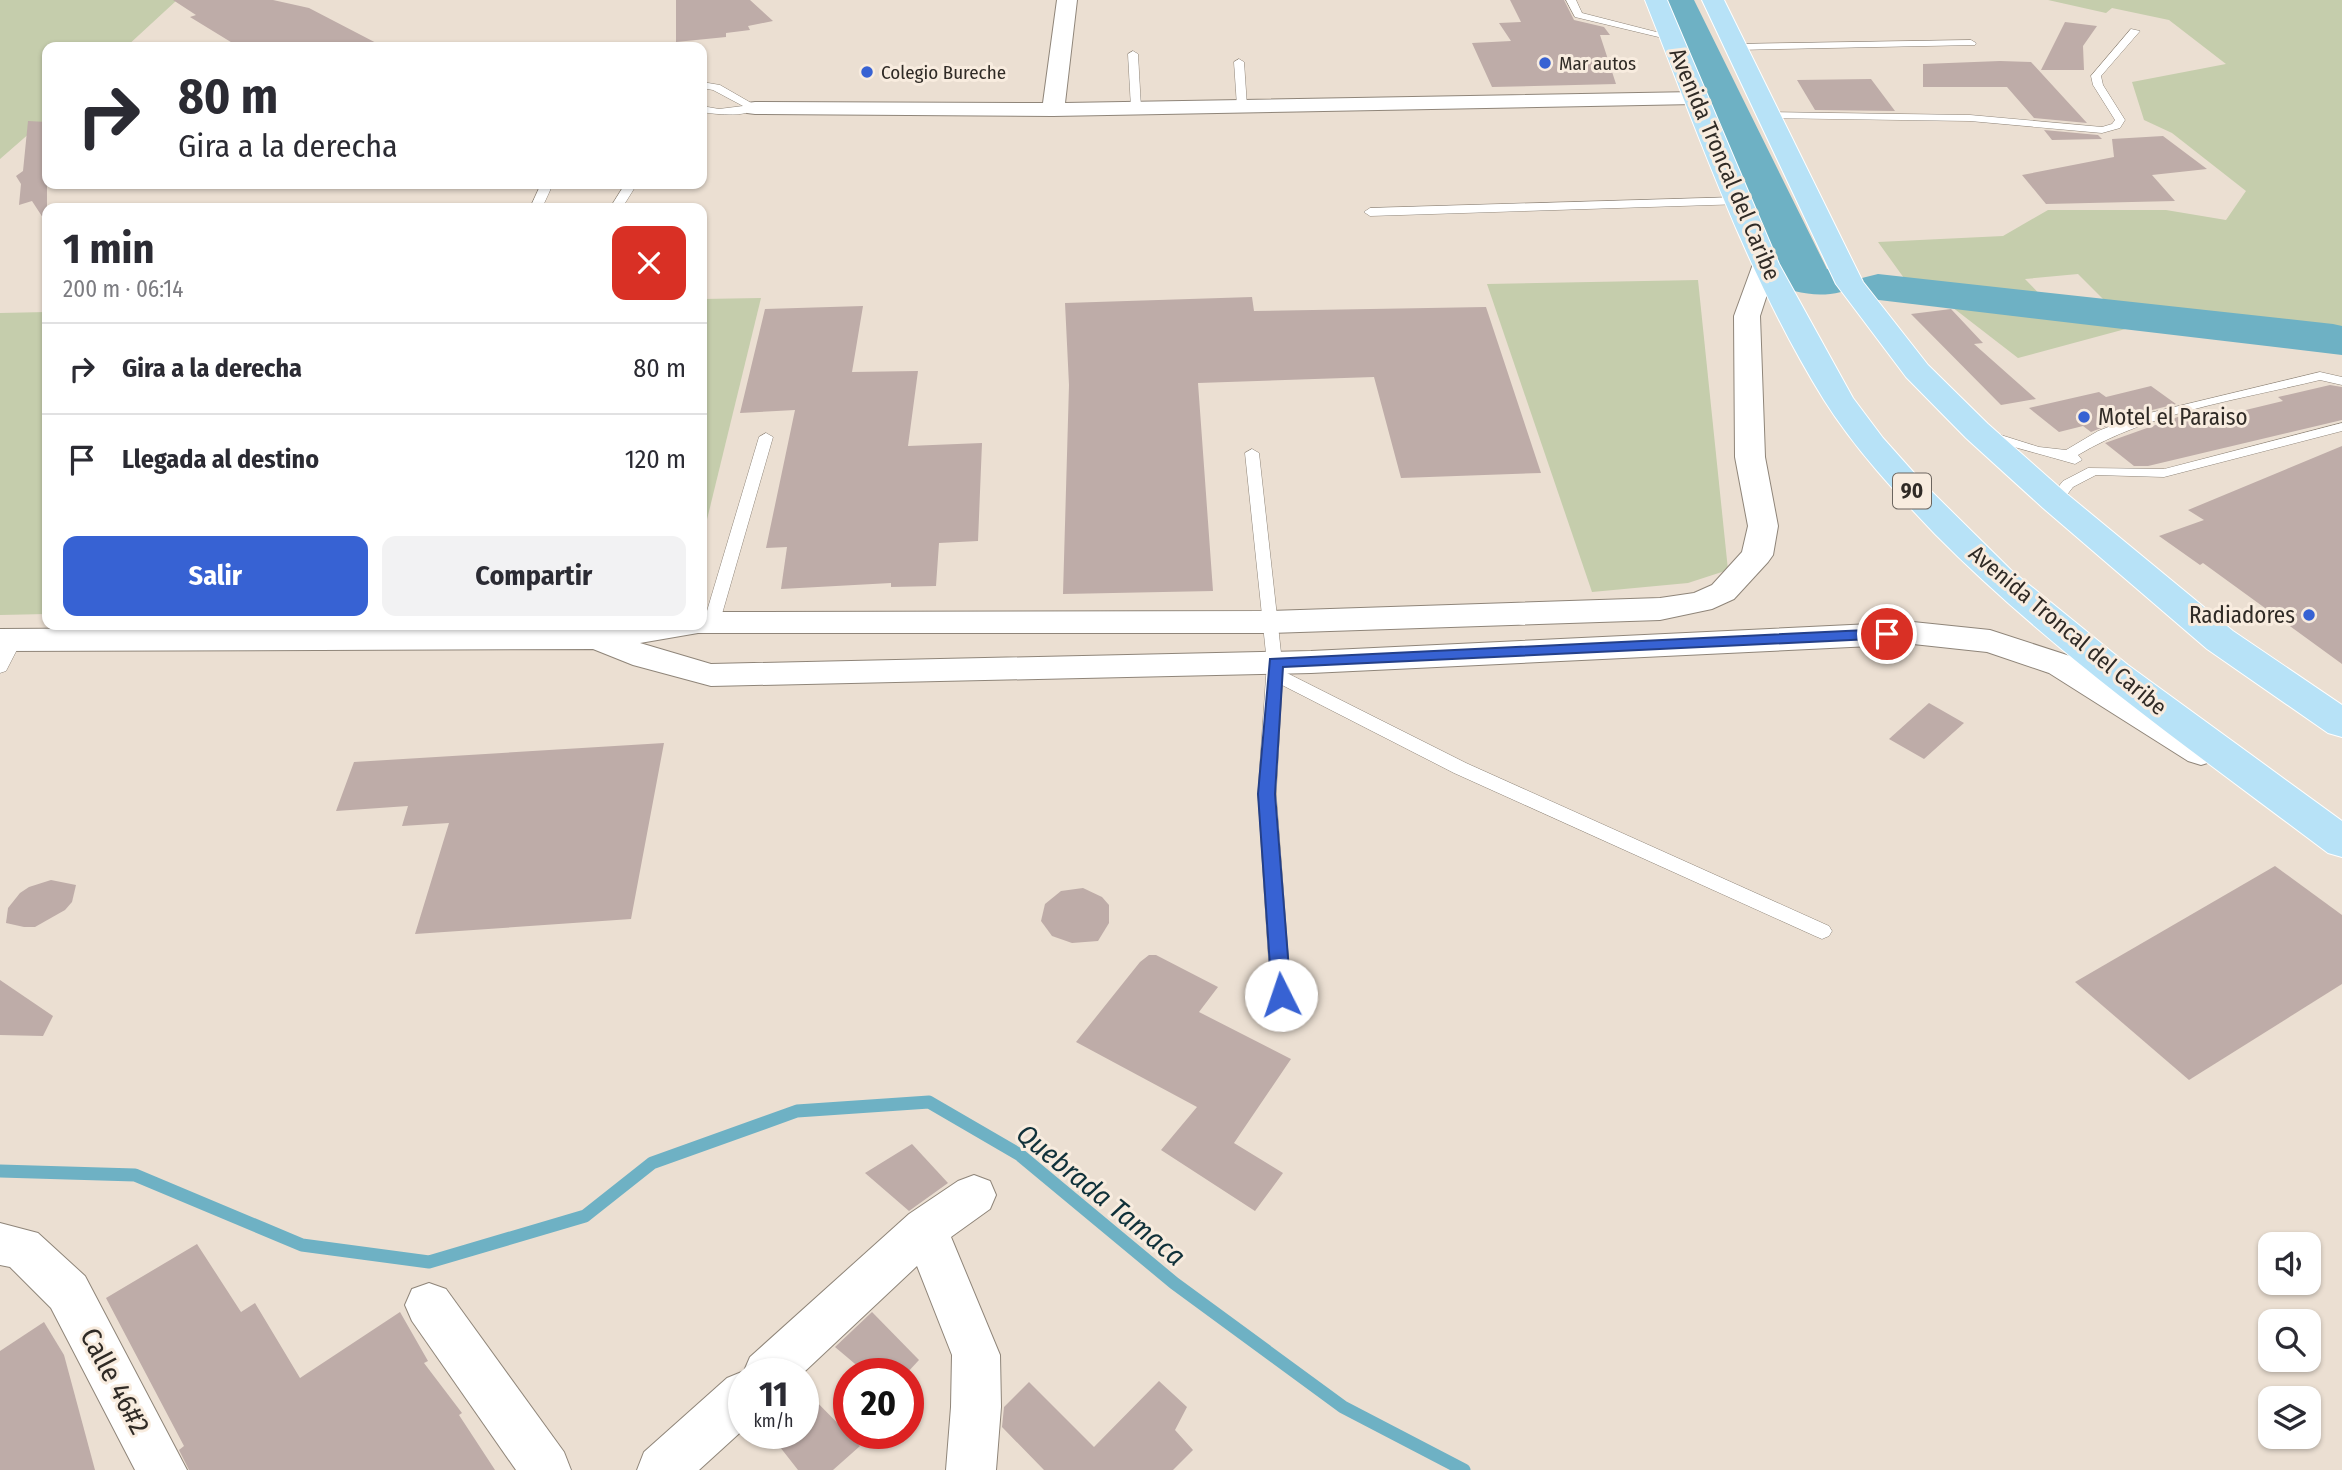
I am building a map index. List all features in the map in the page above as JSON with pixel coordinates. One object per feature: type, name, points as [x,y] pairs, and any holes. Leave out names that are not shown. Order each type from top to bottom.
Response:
[{"type":"highway","name":"Avenida Troncal del Caribe","points":[[1656,0],[1765,264],[1839,399],[1872,445],[1912,491],[1999,578],[2105,666],[2296,811],[2342,842]]},
{"type":"highway","points":[[1713,0],[1850,284],[1917,371],[1977,431],[2055,501],[2220,640],[2342,724]]},
{"type":"street","points":[[1053,110],[1067,0]]},
{"type":"street","points":[[755,108],[1053,110],[1696,98]]},
{"type":"street","points":[[707,623],[1270,622],[1660,609],[1701,602],[1723,592],[1757,555],[1763,526],[1750,457],[1747,316],[1765,264]]},
{"type":"street","points":[[1660,609],[1676,644]]},
{"type":"street","points":[[5,649],[596,638],[651,630]]},
{"type":"street","points":[[596,638],[645,657],[710,676],[1275,668],[1913,633],[1990,641],[2060,666],[2296,811]]},
{"type":"street","points":[[784,1358],[925,1229],[974,1195]]},
{"type":"street","points":[[925,1229],[976,1355],[976,1407],[971,1470]]},
{"type":"street","name":"Calle 46#2","points":[[0,1244],[22,1248],[68,1292],[162,1470]]},
{"type":"street","points":[[429,1305],[546,1470]]},
{"type":"street","points":[[662,1470],[728,1410]]},
{"type":"lane","points":[[1571,0],[1578,15],[1671,37]]},
{"type":"lane","points":[[1769,115],[1970,118],[2102,130],[2116,125],[2120,120],[2098,85],[2096,76],[2135,31]]},
{"type":"lane","points":[[1736,47],[1971,43]]},
{"type":"lane","points":[[1133,54],[1136,108]]},
{"type":"lane","points":[[1238,62],[1242,106]]},
{"type":"lane","points":[[707,86],[716,87],[755,108]]},
{"type":"lane","points":[[707,111],[755,108]]},
{"type":"lane","points":[[1370,212],[1739,201]]},
{"type":"lane","points":[[2068,455],[2104,434],[2142,419],[2320,376],[2342,381]]},
{"type":"lane","points":[[2055,501],[2068,484],[2093,471],[2164,473],[2342,428]]},
{"type":"lane","points":[[1977,431],[2037,451],[2068,455],[2093,471]]},
{"type":"lane","points":[[707,603],[766,437]]},
{"type":"lane","points":[[1252,453],[1275,668],[1267,794],[1281,995]]},
{"type":"lane","points":[[1275,668],[1460,768],[1822,931]]},
{"type":"green space","points":[[0,0],[177,0],[131,42],[42,42],[42,122],[0,159]]},
{"type":"green space","points":[[2048,0],[2342,0],[2342,346],[2271,342],[2197,322],[2144,324],[2018,358],[1952,307],[1909,285],[1878,242],[2003,236],[2048,210],[2166,210],[2226,220],[2246,191],[2172,133],[2144,120],[2132,82],[2226,64],[2169,20],[2112,8],[2106,13]],"holes":[[[2078,274],[2108,304],[2054,309],[2025,279]]]},
{"type":"green space","points":[[1698,280],[1728,570],[1688,583],[1592,592],[1487,284]]},
{"type":"green space","points":[[761,298],[707,519],[707,299]]},
{"type":"green space","points":[[42,312],[42,614],[0,615],[0,313]]},
{"type":"building","points":[[173,0],[273,0],[309,8],[374,42],[231,42],[190,17],[196,15]]},
{"type":"building","points":[[676,0],[750,0],[773,21],[748,26],[750,30],[726,33],[726,37],[676,42]]},
{"type":"building","name":"Mar autos","points":[[1510,0],[1564,0],[1574,20],[1604,27],[1610,35],[1600,35],[1616,84],[1492,87],[1472,43],[1511,41],[1499,23],[1521,22]]},
{"type":"building","points":[[2065,22],[2097,26],[2083,46],[2084,70],[2041,70]]},
{"type":"building","points":[[2031,62],[2087,123],[2034,118],[2007,87],[1923,87],[1923,64]]},
{"type":"building","points":[[1871,79],[1895,111],[1815,110],[1797,80]]},
{"type":"building","points":[[28,121],[42,122],[42,189],[47,189],[47,203],[42,203],[42,216],[32,201],[19,205],[21,184],[16,176],[23,171]]},
{"type":"building","points":[[2044,130],[2098,135],[2102,139],[2052,140]]},
{"type":"building","points":[[2163,136],[2207,169],[2152,175],[2175,201],[2046,204],[2022,175],[2114,157],[2112,139]]},
{"type":"building","points":[[1252,297],[1254,311],[1486,307],[1541,473],[1401,478],[1374,377],[1198,383],[1213,591],[1063,594],[1069,385],[1065,303]]},
{"type":"building","points":[[863,306],[852,372],[918,371],[908,446],[982,443],[978,541],[939,543],[936,586],[891,587],[891,583],[781,589],[787,547],[766,548],[795,410],[740,413],[765,309]]},
{"type":"building","points":[[1951,309],[1983,343],[1974,344],[2036,399],[2001,405],[1911,314]]},
{"type":"building","points":[[2330,385],[2342,387],[2342,420],[2148,466],[2134,466],[2105,443],[2189,413],[2200,421],[2283,401],[2278,397]]},
{"type":"building","points":[[2151,386],[2176,404],[2136,414],[2091,432],[2083,426],[2059,432],[2029,408],[2099,392],[2106,397]]},
{"type":"building","points":[[2342,446],[2342,664],[2203,563],[2200,565],[2159,536],[2204,520],[2188,510]]},
{"type":"building","points":[[1929,703],[1964,723],[1924,759],[1889,739]]},
{"type":"building","points":[[664,743],[631,919],[415,934],[449,823],[402,826],[408,806],[336,811],[354,762]]},
{"type":"building","points":[[2275,866],[2342,915],[2342,984],[2189,1080],[2075,982]]},
{"type":"building","points":[[51,880],[76,885],[72,902],[65,910],[35,927],[6,923],[8,908],[20,893]]},
{"type":"building","points":[[1083,888],[1102,897],[1109,905],[1109,923],[1098,941],[1072,943],[1052,936],[1041,921],[1045,904],[1061,891]]},
{"type":"building","points":[[1149,955],[1156,955],[1218,987],[1199,1012],[1291,1059],[1234,1143],[1283,1173],[1255,1211],[1161,1150],[1197,1107],[1076,1042],[1140,962]]},
{"type":"building","points":[[0,980],[53,1016],[43,1036],[0,1035]]},
{"type":"building","points":[[912,1144],[948,1183],[909,1211],[865,1173]]},
{"type":"building","points":[[197,1244],[241,1312],[255,1303],[300,1378],[400,1312],[428,1361],[424,1363],[462,1413],[459,1415],[495,1470],[189,1470],[179,1450],[184,1446],[106,1298]]},
{"type":"building","points":[[872,1312],[917,1358],[848,1358],[835,1347]]},
{"type":"building","points":[[44,1322],[64,1355],[95,1470],[0,1470],[0,1351]]},
{"type":"building","points":[[1159,1381],[1187,1407],[1175,1430],[1193,1450],[1173,1470],[1044,1470],[1002,1427],[1004,1407],[1029,1382],[1094,1447]]},
{"type":"building","points":[[819,1404],[833,1419],[833,1449],[857,1449],[833,1470],[798,1470],[782,1449],[819,1449]]},
{"type":"waterway","points":[[1677,0],[1810,281],[1825,282]]},
{"type":"waterway","points":[[1878,288],[2342,341]]},
{"type":"waterway","name":"Quebrada Tamaca","points":[[0,1171],[135,1175],[302,1245],[429,1262],[585,1216],[652,1163],[797,1111],[929,1102],[1020,1155],[1174,1283],[1343,1407],[1464,1470]]},
{"type":"place","name":"Mar autos","points":[[1545,63]]},
{"type":"place","name":"Colegio Bureche","points":[[867,72]]},
{"type":"place","name":"Motel el Paraiso","points":[[2084,417]]},
{"type":"place","name":"Radiadores","points":[[2309,615]]},
{"type":"route","points":[[1281,995],[1267,794],[1275,663],[1887,634]]}]
